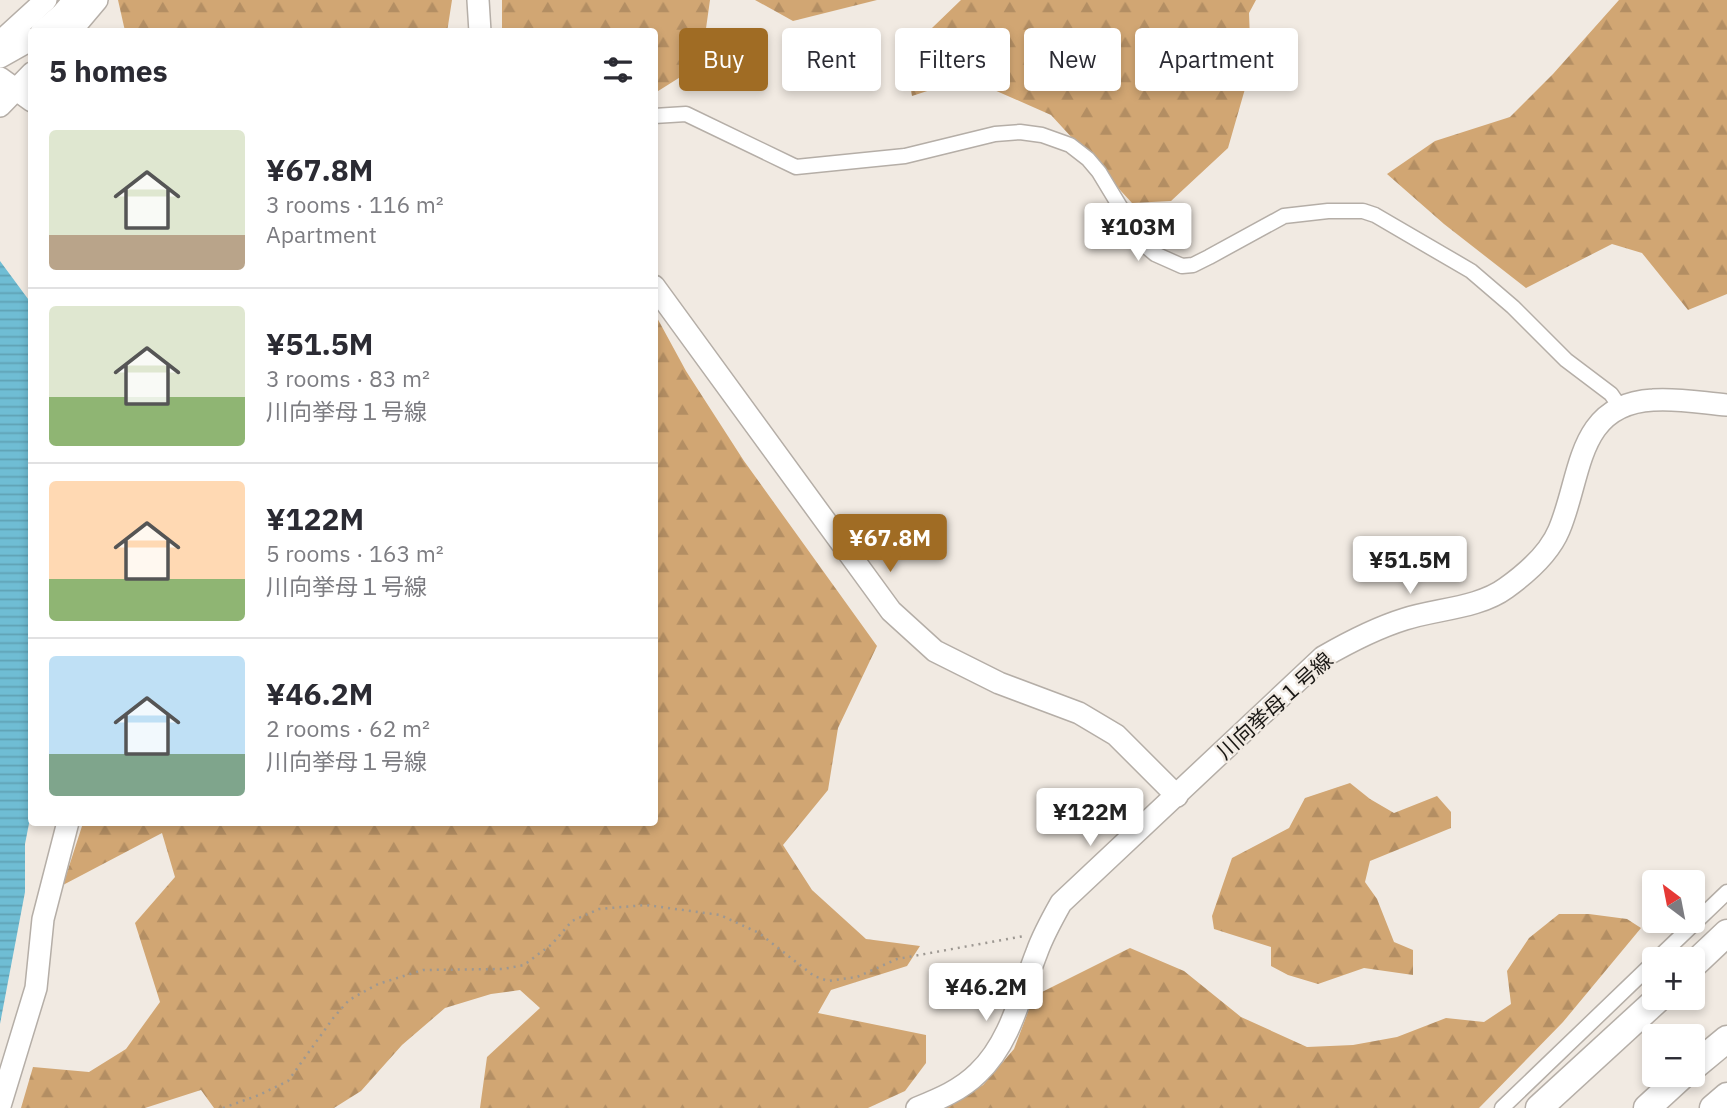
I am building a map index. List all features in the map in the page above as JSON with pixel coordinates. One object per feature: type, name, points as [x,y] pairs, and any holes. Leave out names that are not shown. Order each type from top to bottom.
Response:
[{"type":"highway","points":[[1705,954],[1727,933]]},
{"type":"highway","points":[[1539,1108],[1645,1010]]},
{"type":"highway","points":[[1705,1057],[1727,1039]]},
{"type":"highway","points":[[1647,1108],[1670,1087]]},
{"type":"highway","points":[[1713,1108],[1727,1096]]},
{"type":"street","points":[[0,42],[46,0]]},
{"type":"street","points":[[46,28],[74,0]]},
{"type":"street","points":[[73,28],[97,0]]},
{"type":"street","points":[[478,0],[480,28]]},
{"type":"street","points":[[0,57],[28,41]]},
{"type":"street","points":[[0,106],[20,85]]},
{"type":"street","points":[[658,116],[686,114],[796,167],[905,156],[995,134],[1020,132],[1042,135],[1070,145],[1088,159],[1099,172],[1142,243],[1155,254],[1182,266],[1193,265],[1284,216],[1328,211],[1363,211],[1376,215],[1471,271],[1513,307],[1566,360],[1611,394],[1620,407]]},
{"type":"street","points":[[658,291],[891,611],[936,651],[999,683],[1079,713],[1116,735],[1177,796]]},
{"type":"street","name":"川向挙母１号線","points":[[917,1108],[951,1093],[979,1073],[1000,1046],[1044,933],[1061,903],[1323,657],[1352,640],[1405,619],[1468,604],[1503,591],[1537,563],[1558,533],[1587,442],[1598,423],[1608,413],[1620,407],[1653,400],[1727,405]]},
{"type":"street","points":[[0,1106],[36,988],[43,919],[67,826]]},
{"type":"street","points":[[1669,947],[1727,892]]},
{"type":"street","points":[[1502,1108],[1642,973]]},
{"type":"path","points":[[223,1108],[288,1081],[349,1000],[378,984],[423,970],[503,969],[524,965],[552,944],[572,921],[599,909],[646,905],[720,915],[759,933],[814,976],[828,981],[857,977],[897,959],[1044,933]]},
{"type":"green space","points":[[118,0],[452,0],[448,28],[124,28]]},
{"type":"green space","points":[[502,0],[710,0],[706,28],[679,28],[679,78],[658,91],[658,28],[502,28]]},
{"type":"green space","points":[[755,0],[877,0],[793,21]]},
{"type":"green space","points":[[961,0],[1256,0],[1249,13],[1250,28],[1135,28],[1135,91],[1244,91],[1228,148],[1171,201],[1132,203],[1051,115],[997,91],[1010,91],[1010,28],[932,28]]},
{"type":"green space","points":[[1619,0],[1727,0],[1727,294],[1688,310],[1642,253],[1612,244],[1526,288],[1444,224],[1387,174],[1435,141],[1510,117],[1553,74]]},
{"type":"green space","points":[[911,91],[927,91],[912,96]]},
{"type":"green space","points":[[658,320],[686,371],[744,461],[877,646],[838,728],[828,790],[783,845],[812,890],[866,939],[920,946],[907,966],[831,990],[818,1013],[926,1035],[926,1063],[905,1091],[868,1108],[480,1108],[487,1057],[540,1008],[520,990],[491,994],[445,1008],[402,1045],[361,1091],[334,1108],[214,1108],[201,1090],[145,1108],[21,1108],[33,1067],[89,1072],[126,1049],[160,1002],[135,923],[175,877],[162,833],[63,885],[82,826],[658,826]]},
{"type":"green space","points":[[1350,783],[1394,813],[1437,796],[1451,812],[1451,828],[1370,861],[1365,882],[1377,899],[1394,942],[1413,950],[1413,975],[1364,968],[1318,984],[1288,975],[1271,966],[1271,947],[1214,929],[1212,916],[1232,858],[1289,828],[1305,798]]},
{"type":"green space","points":[[1559,914],[1589,914],[1627,919],[1641,928],[1563,1022],[1479,1108],[945,1108],[983,1085],[1014,1049],[1034,996],[1130,948],[1184,971],[1241,1017],[1307,1047],[1353,1045],[1397,1037],[1446,1018],[1484,1022],[1511,1004],[1507,971],[1529,938]]},
{"type":"water","points":[[0,261],[28,299],[28,826],[25,844],[25,892],[0,1024]]}]
